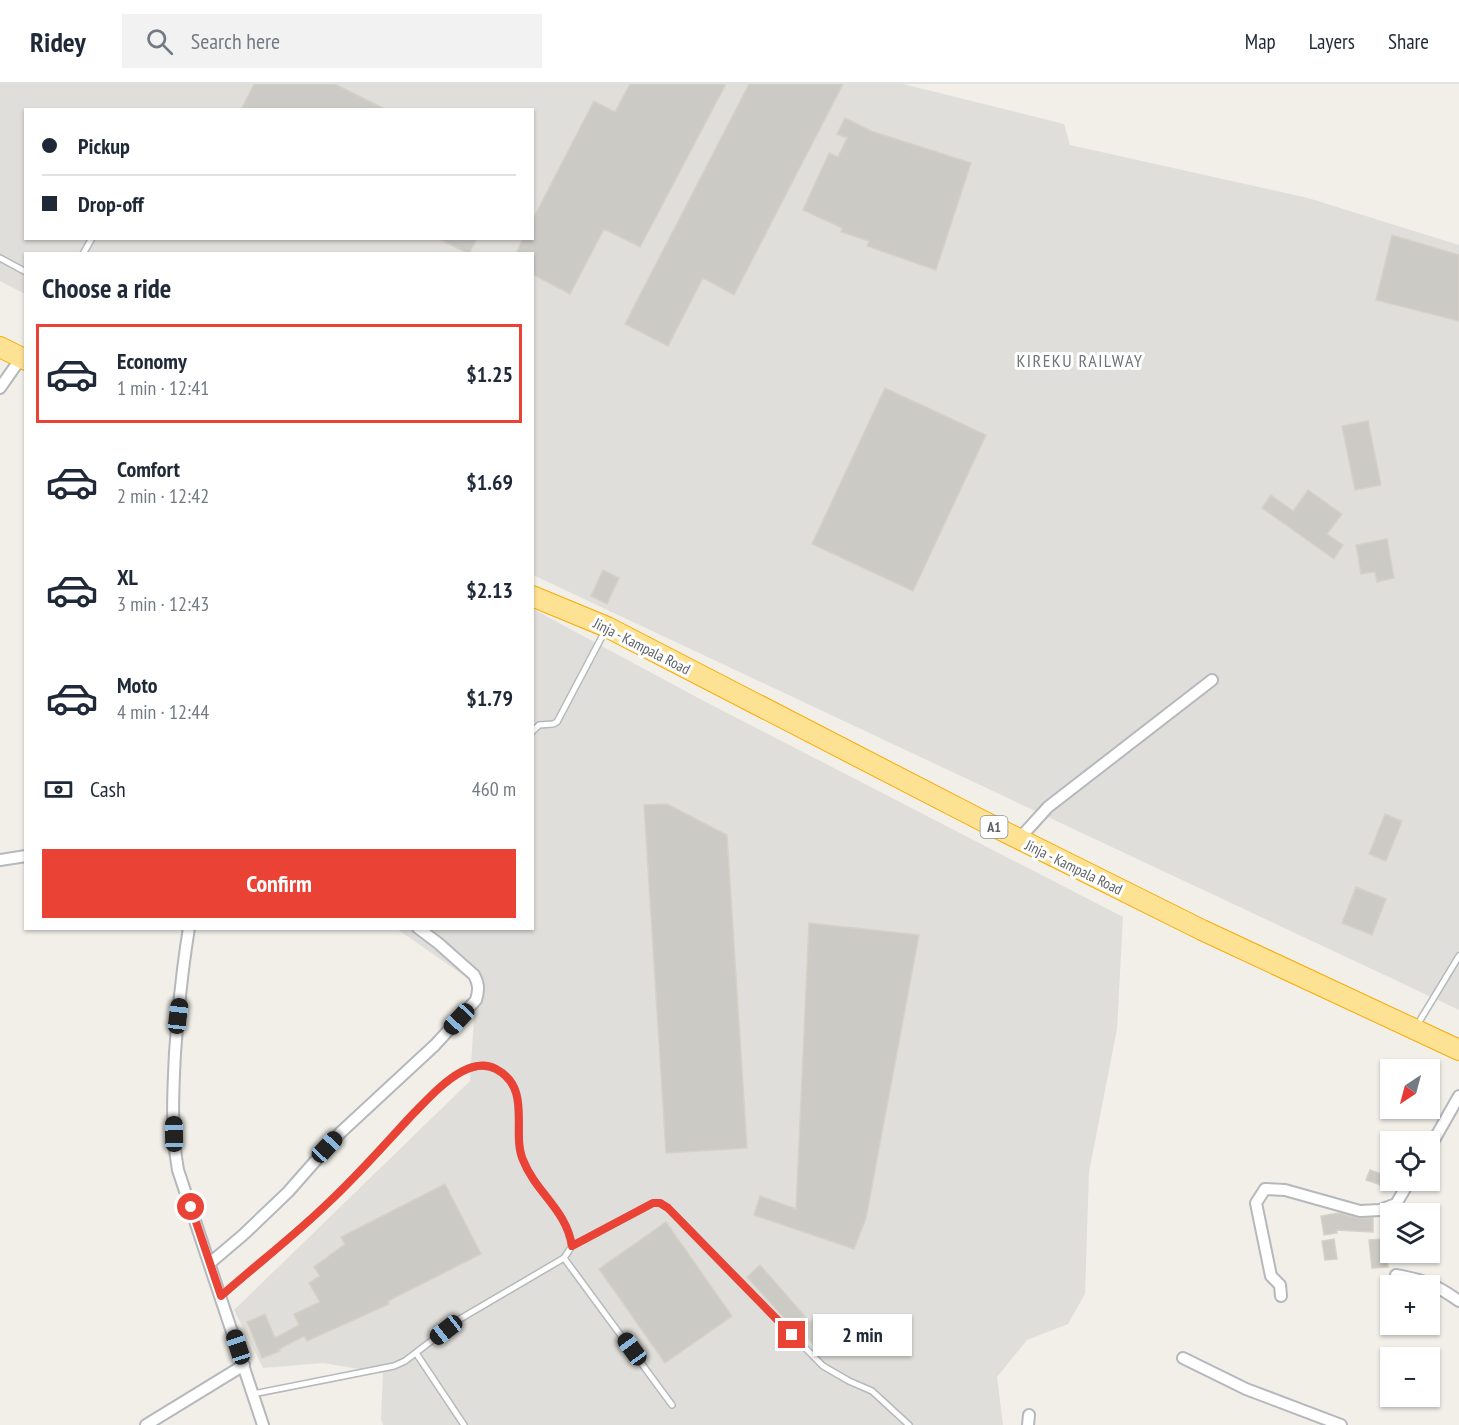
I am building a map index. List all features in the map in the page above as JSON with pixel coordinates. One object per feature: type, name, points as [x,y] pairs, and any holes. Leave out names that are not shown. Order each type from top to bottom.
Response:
[{"type":"highway","points":[[0,347],[24,356]]},
{"type":"highway","name":"Jinja - Kampala Road","points":[[534,597],[607,627],[1019,839],[1202,930],[1459,1050]]},
{"type":"street","points":[[0,388],[24,356]]},
{"type":"street","points":[[1019,839],[1038,816],[1062,795],[1212,680]]},
{"type":"street","points":[[0,860],[24,856]]},
{"type":"street","points":[[189,930],[178,1016],[173,1088],[178,1170],[263,1425]]},
{"type":"street","points":[[210,1263],[288,1192],[346,1127],[435,1045],[476,1000],[479,991],[474,975],[421,930]]},
{"type":"street","points":[[1439,1131],[1459,1096]]},
{"type":"street","points":[[1281,1296],[1280,1285],[1271,1276],[1256,1203],[1264,1189],[1285,1190],[1360,1211],[1380,1210],[1396,1204],[1404,1191]]},
{"type":"street","points":[[1440,1288],[1459,1301]]},
{"type":"street","points":[[1183,1358],[1246,1389],[1341,1425]]},
{"type":"street","points":[[146,1425],[244,1365]]},
{"type":"lane","points":[[0,258],[24,271]]},
{"type":"lane","points":[[534,730],[539,725],[557,722],[607,627]]},
{"type":"lane","points":[[1415,1028],[1459,956]]},
{"type":"lane","points":[[221,1296],[328,1203],[430,1097],[461,1072],[480,1065],[496,1069],[508,1079],[517,1093],[521,1158],[569,1230],[572,1246]]},
{"type":"lane","points":[[253,1394],[394,1366],[416,1353],[460,1319],[564,1258],[572,1246],[653,1203],[660,1203],[668,1208],[823,1366],[872,1391],[909,1425]]},
{"type":"lane","points":[[564,1258],[672,1405]]},
{"type":"lane","points":[[416,1353],[464,1425]]},
{"type":"shaded area","points":[[0,84],[903,84],[1064,124],[1070,145],[1308,198],[1459,245],[1459,1010],[534,575],[534,252],[24,252],[24,293],[0,281]]},
{"type":"shaded area","points":[[534,610],[702,700],[1123,917],[1117,1029],[1089,1172],[1085,1294],[1068,1324],[1027,1340],[997,1377],[1003,1425],[383,1425],[381,1419],[383,1373],[323,1363],[263,1368],[234,1310],[470,1081],[476,984],[398,930],[534,930]]},
{"type":"building","points":[[254,84],[335,84],[383,108],[242,108]]},
{"type":"building","points":[[630,84],[726,84],[640,247],[604,229],[570,294],[534,275],[534,252],[517,252],[522,240],[534,240],[534,217],[594,101],[615,112]]},
{"type":"building","points":[[749,84],[843,84],[734,295],[703,278],[668,346],[625,324]]},
{"type":"building","points":[[845,118],[871,131],[971,163],[936,270],[867,246],[869,241],[841,232],[842,228],[803,210],[829,153],[838,157],[847,138],[837,134]]},
{"type":"building","points":[[1392,235],[1459,255],[1459,321],[1376,300]]},
{"type":"building","points":[[441,240],[476,240],[470,252],[465,252]]},
{"type":"building","points":[[885,388],[986,435],[913,591],[812,544]]},
{"type":"building","points":[[1368,421],[1381,485],[1355,490],[1342,426]]},
{"type":"building","points":[[1308,490],[1342,514],[1327,534],[1343,545],[1334,559],[1262,508],[1271,495],[1293,511]]},
{"type":"building","points":[[1387,539],[1394,578],[1377,582],[1375,572],[1361,574],[1356,545]]},
{"type":"building","points":[[603,570],[619,578],[607,604],[591,596]]},
{"type":"building","points":[[667,804],[727,835],[747,1148],[666,1153],[644,805]]},
{"type":"building","points":[[1385,814],[1402,821],[1386,861],[1369,854]]},
{"type":"building","points":[[1356,887],[1386,899],[1372,935],[1342,923]]},
{"type":"building","points":[[809,923],[919,935],[866,1218],[854,1249],[754,1215],[760,1196],[796,1209]]},
{"type":"building","points":[[1370,1170],[1380,1174],[1380,1185],[1366,1180]]},
{"type":"building","points":[[445,1184],[481,1254],[388,1301],[389,1304],[307,1341],[304,1336],[279,1349],[280,1351],[262,1358],[247,1322],[265,1314],[275,1338],[299,1325],[294,1314],[320,1302],[309,1283],[320,1276],[314,1267],[345,1244],[341,1237]]},
{"type":"building","points":[[1339,1213],[1358,1218],[1373,1218],[1373,1232],[1336,1230],[1337,1233],[1324,1235],[1321,1216]]},
{"type":"building","points":[[666,1222],[732,1316],[665,1363],[599,1269]]},
{"type":"building","points":[[1334,1239],[1337,1259],[1325,1260],[1322,1241]]},
{"type":"building","points":[[1380,1239],[1380,1263],[1388,1263],[1388,1267],[1372,1268],[1369,1240]]},
{"type":"building","points":[[760,1265],[810,1322],[813,1320],[833,1341],[821,1353],[800,1330],[797,1332],[747,1277]]},
{"type":"district","name":"KIREKU RAILWAY","points":[[1080,360]]},
{"type":"route","points":[[191,1207],[221,1296],[328,1203],[430,1097],[461,1072],[480,1065],[496,1069],[508,1079],[517,1093],[521,1158],[569,1230],[572,1246],[653,1203],[660,1203],[668,1208],[792,1335]]}]
